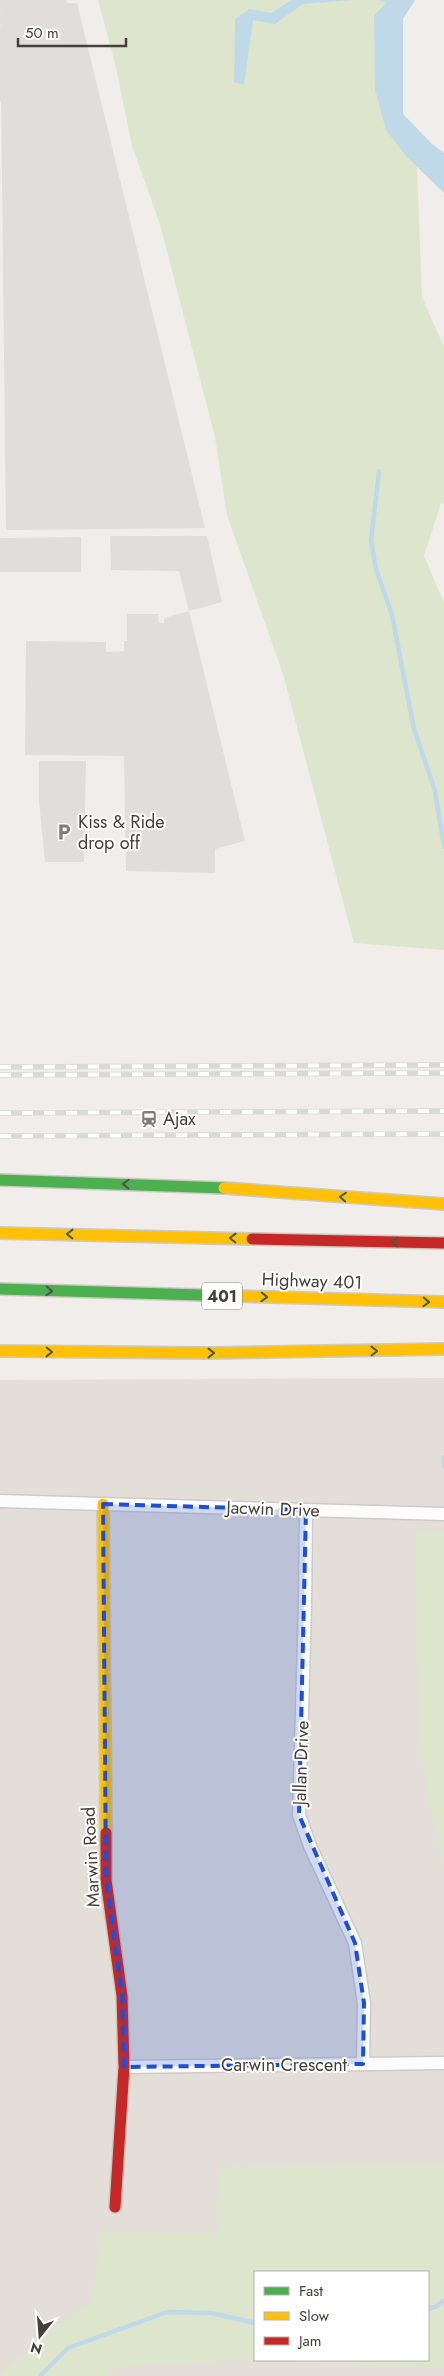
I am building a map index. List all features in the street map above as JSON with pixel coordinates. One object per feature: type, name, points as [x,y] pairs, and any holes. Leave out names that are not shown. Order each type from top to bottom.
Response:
[{"type":"main road","points":[[0,1180],[175,1186],[444,1204]]},
{"type":"main road","points":[[0,1233],[444,1243]]},
{"type":"main road","name":"Highway 401","points":[[0,1289],[444,1302]]},
{"type":"main road","points":[[0,1351],[207,1354],[444,1350]]},
{"type":"main road","name":"Marwin Road","points":[[103,1504],[106,1880],[122,1996],[124,2067],[116,2207]]},
{"type":"street","name":"Jacwin Drive","points":[[0,1501],[444,1514]]},
{"type":"street","name":"Jallan Drive","points":[[306,1510],[299,1815],[310,1846],[355,1943],[364,2003],[364,2064]]},
{"type":"street","name":"Carwin Crescent","points":[[124,2067],[444,2062]]},
{"type":"highlighted area","points":[[103,1504],[306,1510],[299,1815],[355,1943],[364,2003],[363,2064],[124,2067],[122,1996],[106,1880]]},
{"type":"shaded area","points":[[0,0],[66,0],[67,3],[77,3],[205,528],[6,530]]},
{"type":"shaded area","points":[[0,28],[49,28],[49,41],[62,38],[96,180],[70,187],[68,179],[29,189],[6,100],[0,102]]},
{"type":"shaded area","points":[[158,477],[161,490],[110,503],[107,490]]},
{"type":"shaded area","points":[[110,536],[207,536],[222,602],[189,611],[179,571],[111,570]]},
{"type":"shaded area","points":[[81,537],[81,572],[0,572],[0,538]]},
{"type":"shaded area","points":[[189,611],[245,841],[215,849],[215,873],[126,871],[124,756],[25,755],[26,641],[106,642],[106,652],[124,651],[124,641],[127,641],[127,614],[158,614],[159,623],[164,623],[164,618]]},
{"type":"shaded area","name":"Kiss & Ride drop off","points":[[39,761],[86,761],[84,862],[45,862],[39,801]]},
{"type":"shaded area","points":[[444,1378],[444,2376],[0,2376],[0,1380]]},
{"type":"green space","points":[[98,0],[385,0],[389,4],[398,145],[417,166],[422,297],[444,347],[444,504],[441,503],[424,556],[444,603],[444,950],[354,943],[283,674],[227,515],[215,437],[160,224],[132,146],[115,63]]},
{"type":"green space","points":[[415,1531],[444,1533],[444,1874],[420,1749]]},
{"type":"green space","points":[[444,2166],[444,2368],[264,2361],[429,2361],[429,2271],[254,2271],[254,2361],[118,2367],[106,2376],[0,2376],[33,2346],[92,2300],[102,2232],[219,2233],[214,2197],[219,2197],[220,2167]]},
{"type":"water","points":[[291,0],[351,0],[303,4],[275,24],[253,20],[244,85],[234,82],[235,19],[249,9],[272,13]]},
{"type":"water","points":[[379,0],[415,0],[403,19],[403,114],[431,143],[444,153],[444,193],[406,156],[386,130],[375,89],[374,16],[386,3]]},
{"type":"waterway","points":[[379,471],[371,541],[376,569],[392,615],[414,729],[435,791],[444,847]]},
{"type":"waterway","points":[[444,1457],[444,1467]]},
{"type":"waterway","points":[[429,2309],[437,2306],[444,2300]]},
{"type":"waterway","points":[[40,2376],[68,2348],[167,2312],[211,2313],[254,2323]]},
{"type":"railway","points":[[0,1067],[444,1065]]},
{"type":"railway","points":[[0,1075],[444,1073]]},
{"type":"railway","points":[[0,1113],[444,1111]]},
{"type":"railway","points":[[0,1136],[444,1134]]},
{"type":"traffic: fast","points":[[0,1180],[224,1188]]},
{"type":"traffic: fast","points":[[0,1289],[235,1296]]},
{"type":"traffic: slow","points":[[224,1188],[444,1204]]},
{"type":"traffic: slow","points":[[0,1233],[252,1239]]},
{"type":"traffic: slow","points":[[235,1296],[444,1302]]},
{"type":"traffic: slow","points":[[0,1351],[207,1353],[444,1349]]},
{"type":"traffic: slow","points":[[103,1504],[106,1833]]},
{"type":"traffic: jam","points":[[252,1239],[444,1243]]},
{"type":"traffic: jam","points":[[106,1833],[106,1880],[122,1996],[124,2067],[115,2207]]},
{"type":"place","name":"Kiss & Ride drop off","points":[[64,832]]},
{"type":"place","name":"Ajax","points":[[149,1119]]}]
